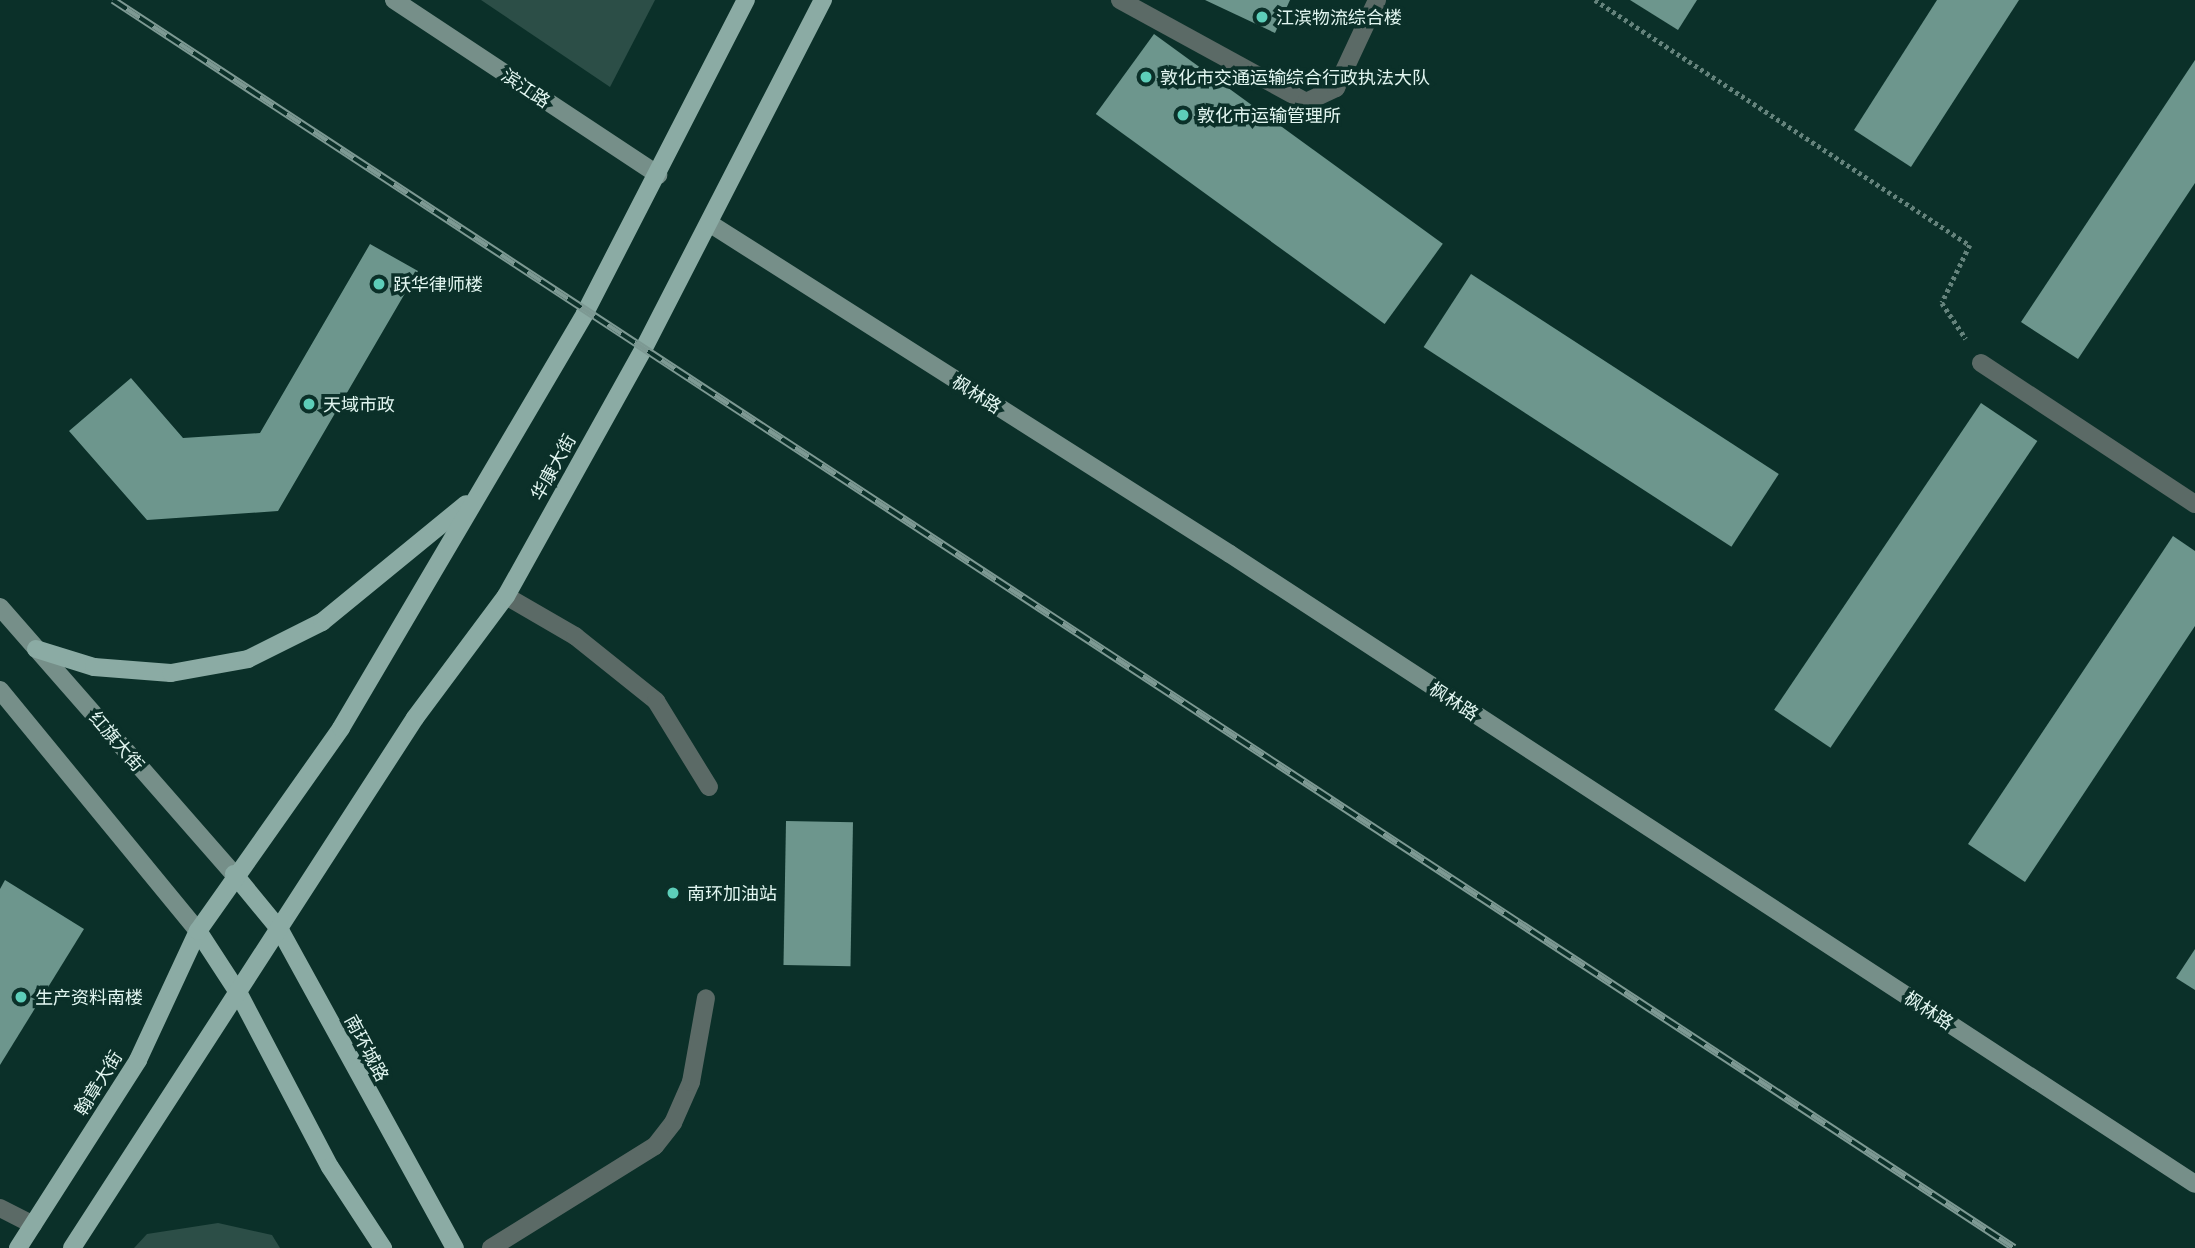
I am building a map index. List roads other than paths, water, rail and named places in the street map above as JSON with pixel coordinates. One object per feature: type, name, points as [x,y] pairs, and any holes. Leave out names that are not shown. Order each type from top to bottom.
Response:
[{"type":"main road","points":[[234,874],[341,728],[585,313],[746,0]]},
{"type":"main road","name":"华康大街","points":[[239,994],[415,718],[506,596],[709,223],[823,0]]},
{"type":"main road","points":[[36,649],[94,667],[171,673],[248,659],[322,622],[386,574],[477,494]]},
{"type":"main road","name":"南环城路","points":[[234,874],[280,930],[455,1248]]},
{"type":"main road","name":"翰章大街","points":[[18,1248],[138,1060],[198,931],[234,874]]},
{"type":"main road","points":[[198,931],[239,994],[330,1167],[383,1248]]},
{"type":"main road","points":[[72,1248],[239,994]]},
{"type":"street","name":"滨江路","points":[[394,0],[658,175]]},
{"type":"street","points":[[1120,0],[1306,102],[1336,88],[1377,0]]},
{"type":"street","name":"枫林路","points":[[709,223],[1230,554],[2195,1184]]},
{"type":"street","points":[[1981,363],[2195,504]]},
{"type":"street","points":[[506,596],[575,636],[656,701],[709,787]]},
{"type":"street","name":"红旗大街","points":[[0,607],[234,874]]},
{"type":"street","points":[[0,690],[198,931]]},
{"type":"street","points":[[491,1248],[655,1146],[673,1123],[691,1082],[706,998]]},
{"type":"street","points":[[0,1209],[33,1226]]},
{"type":"railway","points":[[113,0],[2014,1248]]},
{"type":"place","name":"江滨物流综合楼","points":[[1262,17]]},
{"type":"place","name":"敦化市交通运输综合行政执法大队","points":[[1146,77]]},
{"type":"place","name":"敦化市运输管理所","points":[[1183,115]]},
{"type":"place","name":"跃华律师楼","points":[[379,284]]},
{"type":"place","name":"天域市政","points":[[309,404]]},
{"type":"place","name":"南环加油站","points":[[673,893]]},
{"type":"place","name":"生产资料南楼","points":[[21,997]]}]
